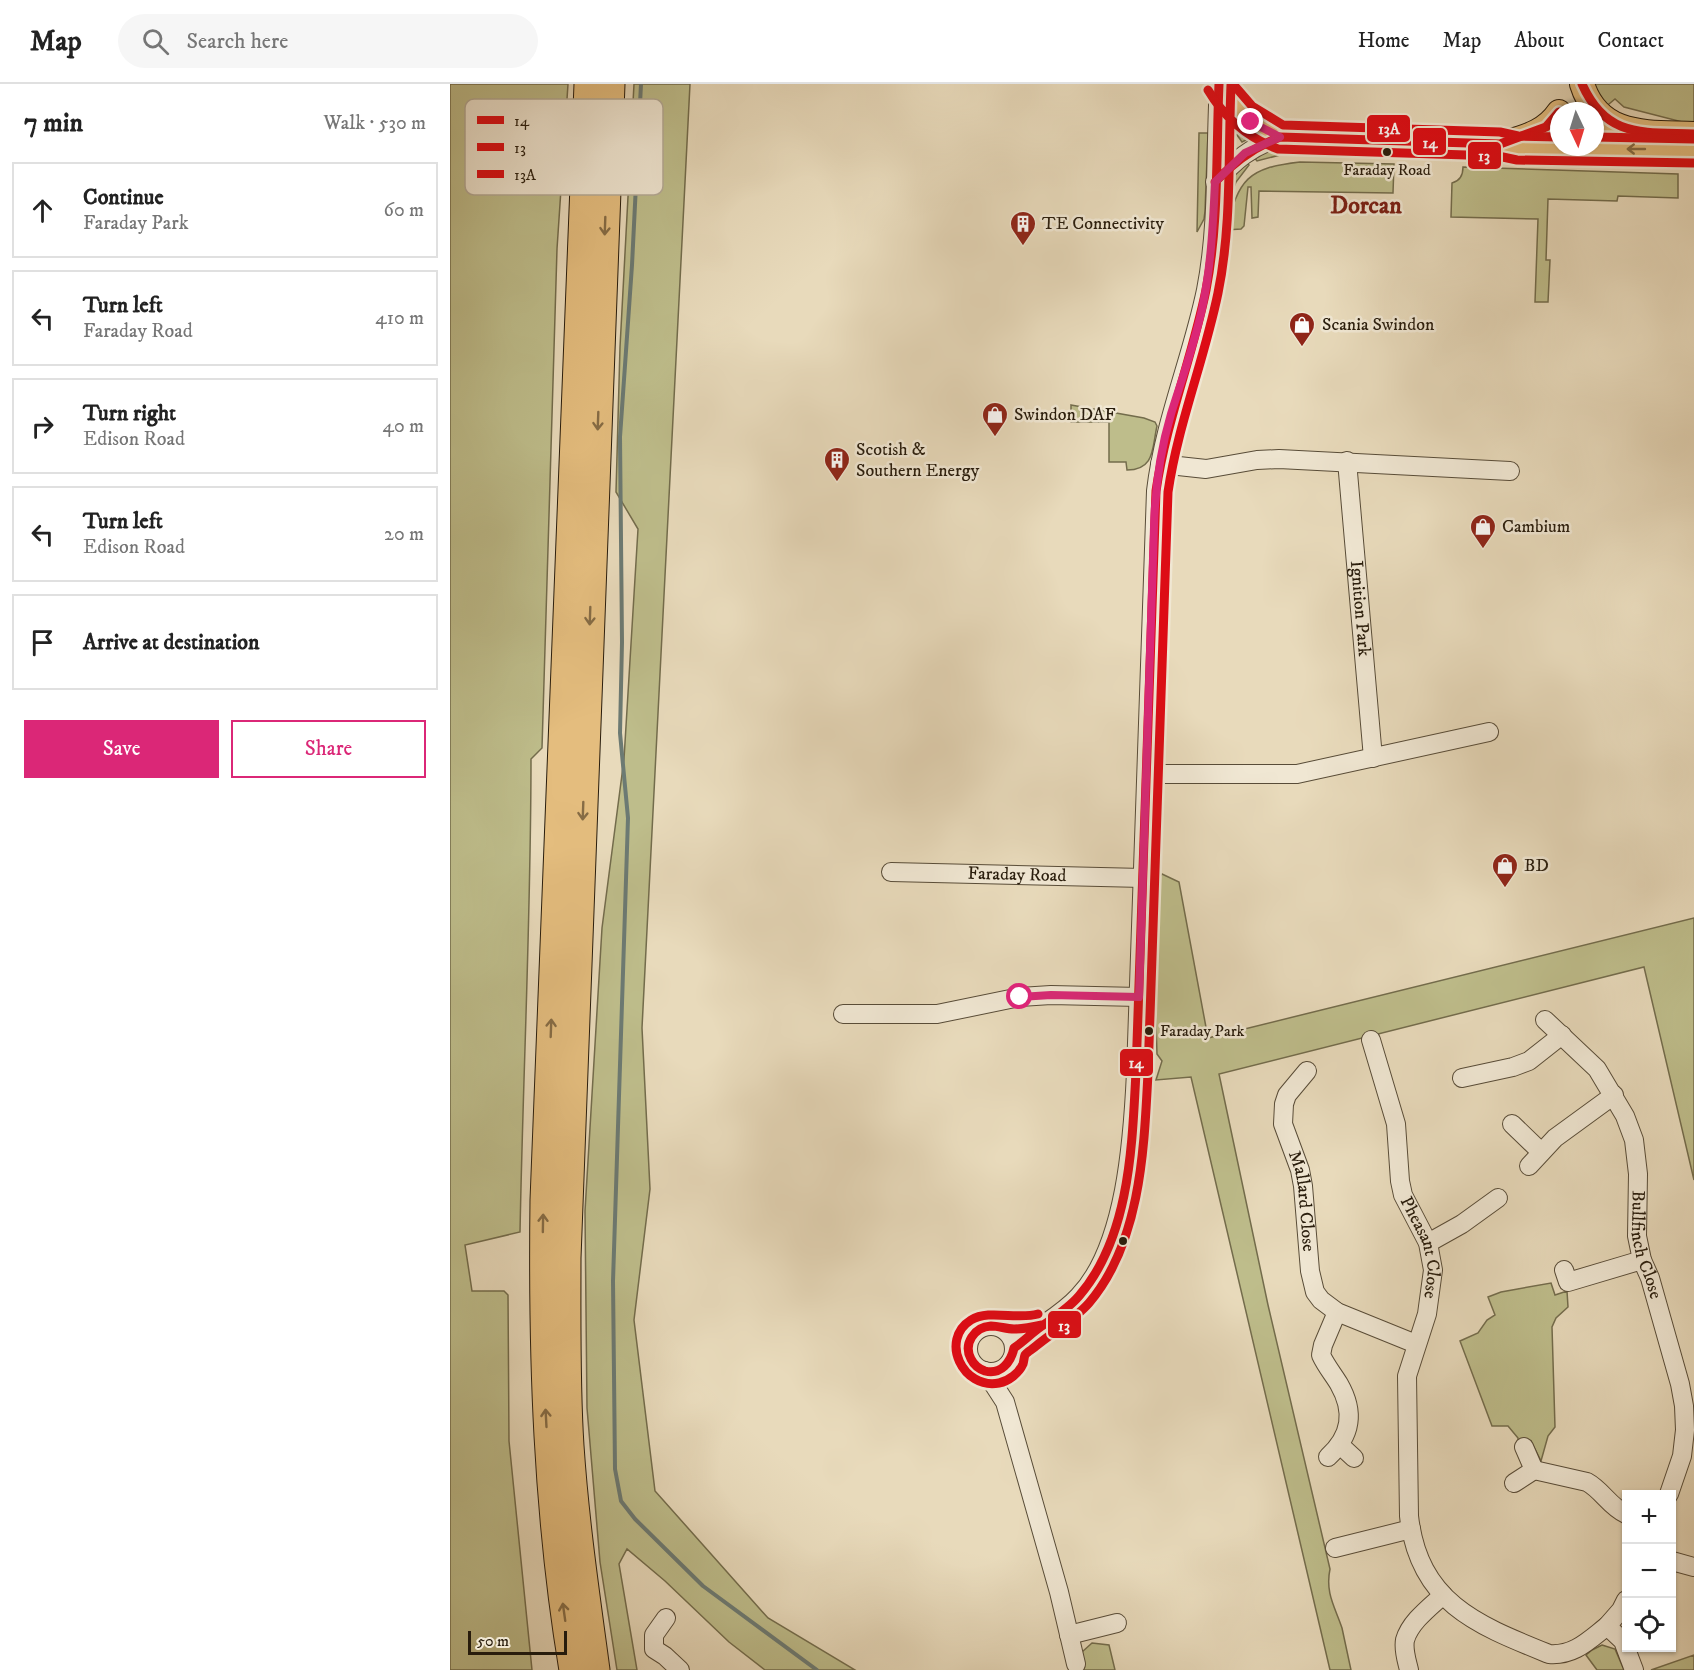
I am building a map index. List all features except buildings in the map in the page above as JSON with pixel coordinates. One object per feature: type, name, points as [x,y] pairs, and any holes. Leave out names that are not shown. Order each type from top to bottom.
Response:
[{"type":"highway","points":[[587,99],[588,84]]},
{"type":"highway","points":[[610,99],[611,84]]},
{"type":"highway","points":[[573,1670],[558,1566],[552,1501],[543,1363],[543,1287],[544,1200],[584,195]]},
{"type":"highway","points":[[596,1670],[584,1584],[570,1446],[567,1258],[607,195]]},
{"type":"main road","points":[[1219,84],[1225,96],[1242,115],[1257,126],[1280,137],[1500,144],[1517,148],[1694,151]]},
{"type":"main road","points":[[1564,102],[1571,84]]},
{"type":"main road","points":[[1582,84],[1585,94],[1597,111],[1619,127],[1635,131],[1694,134]]},
{"type":"main road","points":[[1500,144],[1536,132],[1550,122]]},
{"type":"street","points":[[1014,1348],[1065,1310],[1096,1274],[1106,1255],[1121,1199],[1132,1124],[1139,997],[1154,506],[1160,464],[1171,416],[1199,320],[1209,274],[1219,84]]},
{"type":"street","points":[[1215,182],[1245,153],[1280,137]]},
{"type":"street","points":[[1160,464],[1206,469],[1257,460],[1279,459],[1510,471]]},
{"type":"street","name":"Ignition Park","points":[[1347,461],[1373,758]]},
{"type":"street","points":[[1146,774],[1285,776],[1489,732]]},
{"type":"street","name":"Faraday Road","points":[[891,872],[1143,878]]},
{"type":"street","points":[[843,1014],[937,1014],[1030,997],[1139,997]]},
{"type":"street","name":"Bullfinch Close","points":[[1545,1020],[1597,1069],[1614,1095],[1630,1127],[1636,1149],[1638,1174],[1636,1236],[1661,1314],[1684,1406],[1685,1430],[1682,1456],[1670,1490]]},
{"type":"street","points":[[1462,1078],[1514,1067],[1529,1061],[1562,1035]]},
{"type":"street","name":"Pheasant Close","points":[[1371,1040],[1396,1124],[1403,1195],[1428,1243],[1432,1264],[1432,1288],[1427,1314],[1407,1376],[1406,1407],[1411,1529],[1421,1563],[1431,1582],[1471,1619],[1549,1654],[1558,1654],[1577,1648],[1607,1626]]},
{"type":"street","name":"Mallard Close","points":[[1295,1076],[1284,1104],[1283,1124],[1300,1170],[1303,1186],[1312,1283],[1321,1300],[1337,1312],[1416,1344]]},
{"type":"street","points":[[1512,1124],[1535,1159],[1567,1127],[1614,1095]]},
{"type":"street","points":[[1428,1243],[1493,1208]]},
{"type":"street","points":[[1564,1270],[1568,1282],[1642,1260]]},
{"type":"street","points":[[1337,1312],[1321,1355],[1347,1402],[1349,1424],[1347,1433],[1334,1451],[1354,1458]]},
{"type":"street","points":[[1002,1329],[1027,1329],[1042,1325]]},
{"type":"street","points":[[985,1371],[996,1371],[1007,1365],[1014,1348],[1011,1337],[995,1326],[980,1329],[970,1340],[968,1347],[970,1357],[978,1367],[985,1371],[1005,1402],[1076,1664]]},
{"type":"street","points":[[1005,1402],[1007,1365]]},
{"type":"street","points":[[1524,1447],[1534,1470]]},
{"type":"street","points":[[1514,1483],[1534,1470],[1587,1482],[1594,1486],[1609,1503],[1622,1511]]},
{"type":"street","points":[[1335,1548],[1411,1529]]},
{"type":"street","points":[[1676,1562],[1694,1567]]},
{"type":"street","points":[[1408,1670],[1405,1641],[1409,1631],[1443,1595]]},
{"type":"street","points":[[1622,1608],[1607,1626],[1623,1641],[1634,1670]]},
{"type":"street","points":[[666,1618],[654,1635],[654,1649],[680,1670]]},
{"type":"street","points":[[1069,1635],[1117,1623]]},
{"type":"shaded area","points":[[450,84],[568,84],[567,99],[465,99],[465,195],[561,195],[542,748],[531,759],[520,1232],[465,1245],[472,1291],[504,1291],[508,1295],[509,1441],[532,1670],[450,1670]]},
{"type":"shaded area","points":[[634,84],[690,84],[642,1028],[650,1189],[634,1320],[655,1491],[768,1618],[855,1670],[765,1670],[729,1642],[665,1581],[627,1549],[619,1564],[637,1670],[617,1670],[600,1562],[587,1408],[585,1211],[602,928],[624,759],[638,529],[616,492],[620,347],[628,195],[663,195],[663,99],[633,99]]},
{"type":"shaded area","points":[[1587,84],[1694,84],[1694,125],[1624,107],[1615,99],[1604,108],[1604,102],[1599,102]]},
{"type":"shaded area","points":[[1225,114],[1254,136],[1242,142],[1230,125],[1224,124]]},
{"type":"shaded area","points":[[1199,133],[1208,133],[1205,211],[1204,219],[1197,232]]},
{"type":"shaded area","points":[[1275,148],[1430,153],[1434,155],[1310,152],[1280,155],[1257,161],[1253,156]]},
{"type":"shaded area","points":[[1245,160],[1249,165],[1236,182],[1220,223],[1225,189],[1232,175]]},
{"type":"shaded area","points":[[1300,162],[1394,164],[1393,193],[1259,191],[1258,217],[1252,218],[1251,187],[1248,187],[1244,226],[1241,229],[1226,230],[1236,199],[1248,179],[1268,168]]},
{"type":"shaded area","points":[[1463,167],[1678,174],[1678,198],[1618,196],[1617,201],[1548,199],[1546,260],[1550,260],[1548,302],[1535,302],[1538,219],[1451,217],[1452,183],[1460,177]]},
{"type":"shaded area","points":[[1071,405],[1155,422],[1157,426],[1154,442],[1147,462],[1136,469],[1127,470],[1126,462],[1109,462],[1109,422],[1071,422]]},
{"type":"shaded area","points":[[1162,874],[1179,882],[1208,1038],[1694,918],[1694,1180],[1644,967],[1219,1074],[1268,1305],[1330,1569],[1330,1593],[1342,1628],[1351,1670],[1330,1670],[1191,1077],[1156,1080],[1162,1061],[1157,1054],[1153,928],[1156,881]]},
{"type":"shaded area","points":[[1551,1283],[1555,1295],[1567,1291],[1568,1307],[1556,1318],[1552,1327],[1555,1427],[1548,1436],[1541,1461],[1531,1441],[1518,1447],[1518,1438],[1508,1426],[1492,1426],[1460,1341],[1478,1333],[1487,1320],[1495,1315],[1488,1297],[1501,1292]]},
{"type":"shaded area","points":[[1092,1643],[1109,1645],[1115,1670],[1084,1670],[1082,1652]]},
{"type":"shaded area","points":[[1602,1645],[1615,1649],[1624,1670],[1597,1670],[1586,1655]]},
{"type":"shaded area","points":[[1694,1655],[1694,1670],[1651,1670]]},
{"type":"waterway","points":[[640,99],[641,84]]},
{"type":"waterway","points":[[635,195],[620,437],[622,642],[620,733],[628,818],[613,1281],[615,1469],[621,1501],[635,1519],[703,1586],[817,1670]]},
{"type":"transit line","name":"14","points":[[1014,1348],[1070,1305],[1096,1272],[1109,1247],[1118,1219],[1130,1160],[1136,1072],[1156,491],[1160,465],[1200,315],[1210,265],[1215,214],[1219,84]]},
{"type":"transit line","name":"13A","points":[[1233,84],[1252,106],[1283,125],[1500,132],[1518,136],[1550,137]]},
{"type":"transit line","name":"14","points":[[1582,84],[1592,102],[1614,123],[1642,132],[1694,134]]},
{"type":"transit line","name":"13","points":[[1038,1314],[1030,1316],[986,1315],[971,1320],[962,1329],[957,1339],[956,1351],[959,1362],[975,1379],[986,1383],[999,1383],[1013,1376],[1023,1364],[1026,1354],[1083,1309],[1106,1279],[1120,1252],[1136,1194],[1141,1163],[1148,1073],[1168,492],[1178,442],[1218,293],[1226,242],[1231,85]]},
{"type":"transit line","name":"13","points":[[1208,90],[1221,109],[1238,126],[1278,149],[1498,156],[1517,160],[1694,163]]},
{"type":"transit line","name":"14","points":[[1215,182],[1245,156],[1280,137],[1500,144],[1546,127],[1550,122]]},
{"type":"transit line","name":"13A","points":[[1604,137],[1694,139]]},
{"type":"transit line","name":"14","points":[[1014,1348],[1004,1366],[991,1372],[975,1365],[968,1348],[975,1333],[985,1327],[1018,1329],[1042,1325]]},
{"type":"place","name":"Faraday Road","points":[[1387,152]]},
{"type":"place","name":"TE Connectivity","points":[[1023,247]]},
{"type":"place","name":"Scania Swindon","points":[[1302,348]]},
{"type":"place","name":"Swindon DAF","points":[[995,438]]},
{"type":"place","name":"Scotish & Southern Energy","points":[[837,483]]},
{"type":"place","name":"Cambium","points":[[1483,550]]},
{"type":"place","name":"BD","points":[[1505,889]]},
{"type":"place","name":"Faraday Park","points":[[1149,1031]]},
{"type":"district","name":"Dorcan","points":[[1366,206]]},
{"type":"route","points":[[1020,997],[1051,995],[1139,997],[1154,506],[1157,482],[1171,416],[1206,291],[1213,229],[1215,182],[1245,153],[1258,145],[1280,137],[1251,122]]}]
